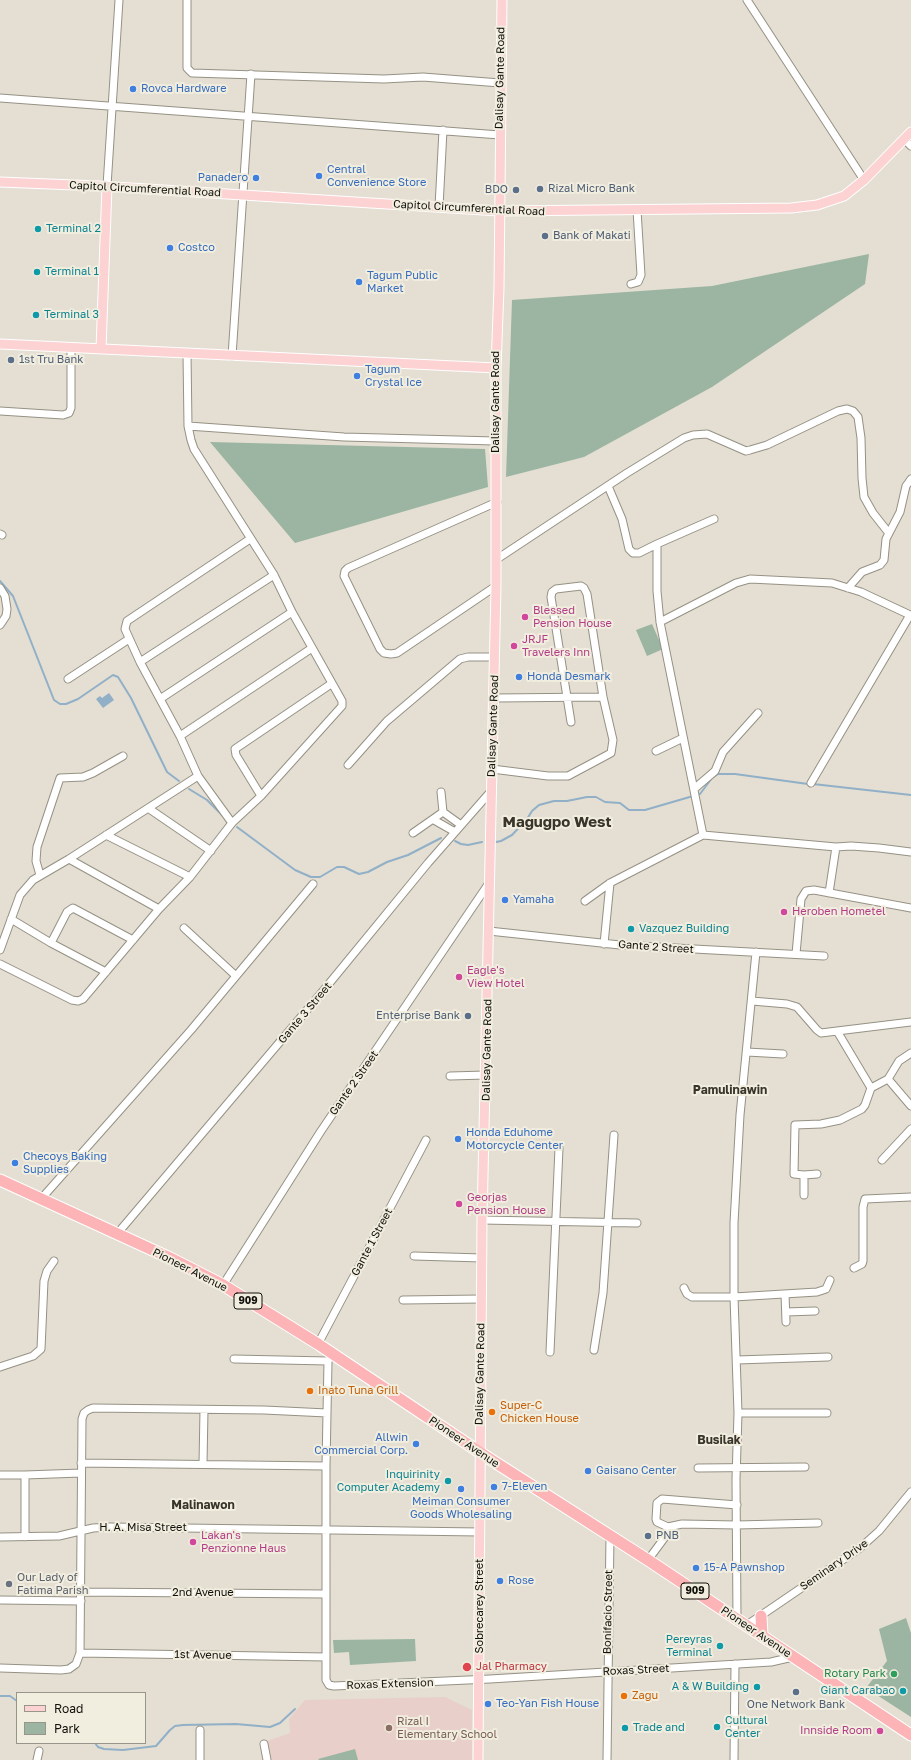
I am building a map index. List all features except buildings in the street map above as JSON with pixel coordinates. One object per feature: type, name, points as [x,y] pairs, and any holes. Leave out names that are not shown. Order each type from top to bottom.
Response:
[{"type":"highway","name":"Pioneer Avenue","points":[[0,1180],[170,1258],[223,1286],[318,1344],[331,1358],[610,1535],[910,1734]]},
{"type":"highway","points":[[760,1616],[762,1636]]},
{"type":"main road","name":"Dalisay Gante Road","points":[[480,1452],[482,1220],[489,883],[495,698],[497,502],[495,441],[502,0]]},
{"type":"main road","name":"Capitol Circumferential Road","points":[[0,182],[107,186],[499,211],[805,207],[831,201],[844,196],[864,180],[911,132]]},
{"type":"main road","points":[[101,349],[107,186]]},
{"type":"main road","points":[[0,344],[496,368]]},
{"type":"main road","name":"Sobrecarey Street","points":[[478,1760],[481,1592],[480,1452]]},
{"type":"street","points":[[107,186],[119,0]]},
{"type":"street","points":[[187,0],[187,63],[189,70],[192,72],[384,79],[423,77],[500,83]]},
{"type":"street","points":[[747,0],[864,180]]},
{"type":"street","points":[[232,356],[251,74]]},
{"type":"street","points":[[0,98],[500,135]]},
{"type":"street","points":[[439,207],[443,130]]},
{"type":"street","points":[[904,139],[911,146]]},
{"type":"street","points":[[631,284],[638,282],[641,275],[637,210]]},
{"type":"street","points":[[0,411],[64,415],[70,413],[71,347]]},
{"type":"street","points":[[0,964],[75,1001],[83,999],[159,909],[190,877],[232,822],[261,796],[342,706],[342,700],[292,612],[274,575],[194,449],[188,426],[187,354]]},
{"type":"street","points":[[497,559],[669,447],[693,435],[707,434],[746,451],[767,445],[838,411],[847,409],[853,411],[858,417],[861,438],[864,497],[873,514],[888,532]]},
{"type":"street","points":[[188,426],[344,436],[495,441]]},
{"type":"street","points":[[848,588],[862,572],[880,565],[884,560],[888,532],[900,512],[906,486],[911,479]]},
{"type":"street","points":[[608,486],[622,519],[629,549],[633,552],[639,552],[714,519]]},
{"type":"street","points":[[496,586],[397,653],[391,654],[384,653],[380,649],[344,576],[345,571],[348,568],[497,502]]},
{"type":"street","points":[[232,822],[198,776],[180,736],[140,662],[125,629],[128,621],[250,539]]},
{"type":"street","points":[[657,544],[657,590],[660,622],[703,835]]},
{"type":"street","points":[[140,662],[274,575]]},
{"type":"street","points":[[660,622],[736,583],[750,579],[832,583],[861,592],[910,615],[811,783]]},
{"type":"street","points":[[492,769],[548,776],[568,776],[611,753],[613,740],[603,697],[587,594],[581,586],[556,589],[552,592],[551,597],[571,722]]},
{"type":"street","points":[[0,588],[5,596],[7,609],[6,616],[0,625]]},
{"type":"street","points":[[160,699],[292,612]]},
{"type":"street","points":[[68,679],[129,639]]},
{"type":"street","points":[[180,736],[312,648]]},
{"type":"street","points":[[348,765],[387,721],[460,659],[468,657],[495,657]]},
{"type":"street","points":[[261,796],[236,755],[235,749],[271,723],[332,684]]},
{"type":"street","points":[[495,698],[603,697]]},
{"type":"street","points":[[694,789],[715,771],[726,749],[758,713]]},
{"type":"street","points":[[656,750],[683,738]]},
{"type":"street","points":[[40,874],[36,862],[37,847],[60,778],[83,777],[123,756]]},
{"type":"street","points":[[0,950],[20,895],[29,883],[40,874],[70,859],[198,776]]},
{"type":"street","name":"Gante 3 Street","points":[[117,1234],[324,990],[428,863],[492,790]]},
{"type":"street","points":[[441,792],[443,812],[461,825]]},
{"type":"street","points":[[148,808],[211,851]]},
{"type":"street","points":[[413,833],[434,820],[443,812]]},
{"type":"street","points":[[434,820],[455,832]]},
{"type":"street","points":[[106,835],[190,877]]},
{"type":"street","points":[[585,901],[610,883],[703,835],[836,847],[872,847],[911,852]]},
{"type":"street","points":[[829,893],[836,847]]},
{"type":"street","points":[[70,859],[159,909]]},
{"type":"street","name":"Gante 2 Street","points":[[223,1286],[321,1131],[489,883]]},
{"type":"street","points":[[604,944],[610,883]]},
{"type":"street","points":[[41,1199],[190,1030],[313,884]]},
{"type":"street","points":[[796,954],[803,895],[809,890],[911,908]]},
{"type":"street","points":[[51,943],[67,912],[73,908],[132,940]]},
{"type":"street","points":[[11,920],[106,972]]},
{"type":"street","points":[[184,928],[236,976]]},
{"type":"street","name":"Gante 2 Street","points":[[489,931],[604,944],[824,956]]},
{"type":"street","points":[[742,1622],[736,1525],[738,1413],[734,1296],[734,1223],[736,1173],[756,952]]},
{"type":"street","points":[[752,1001],[793,1005],[801,1009],[821,1033],[868,1026],[911,1022]]},
{"type":"street","points":[[837,1031],[871,1088]]},
{"type":"street","points":[[747,1052],[783,1054]]},
{"type":"street","points":[[817,1174],[794,1174],[795,1125],[821,1124],[840,1120],[862,1109],[871,1088],[888,1078],[898,1061],[911,1053]]},
{"type":"street","points":[[450,1076],[486,1075]]},
{"type":"street","points":[[888,1078],[911,1106]]},
{"type":"street","points":[[882,1160],[911,1129]]},
{"type":"street","points":[[594,1350],[603,1293],[614,1135]]},
{"type":"street","name":"Gante 1 Street","points":[[318,1344],[426,1140]]},
{"type":"street","points":[[550,1352],[559,1148]]},
{"type":"street","points":[[804,1175],[804,1194]]},
{"type":"street","points":[[854,1268],[862,1264],[863,1261],[863,1207],[865,1199],[911,1197]]},
{"type":"street","points":[[482,1220],[637,1223]]},
{"type":"street","points":[[414,1256],[482,1258]]},
{"type":"street","points":[[0,1367],[33,1356],[41,1349],[44,1281],[47,1271],[54,1260]]},
{"type":"street","points":[[684,1288],[687,1294],[692,1297],[785,1294],[823,1291],[826,1289],[830,1280]]},
{"type":"street","points":[[785,1294],[786,1322]]},
{"type":"street","points":[[403,1300],[482,1299]]},
{"type":"street","points":[[786,1312],[815,1311]]},
{"type":"street","points":[[737,1360],[828,1357]]},
{"type":"street","points":[[234,1359],[331,1358],[327,1413],[326,1466],[326,1657]]},
{"type":"street","points":[[0,1668],[69,1669],[76,1664],[80,1653],[81,1463],[82,1419],[84,1413],[93,1408],[264,1410],[327,1413]]},
{"type":"street","points":[[203,1464],[204,1410]]},
{"type":"street","points":[[738,1413],[826,1413]]},
{"type":"street","points":[[81,1463],[326,1466]]},
{"type":"street","points":[[698,1468],[805,1467]]},
{"type":"street","points":[[0,1475],[25,1476],[81,1473]]},
{"type":"street","points":[[25,1476],[25,1536]]},
{"type":"street","name":"Seminary Drive","points":[[742,1622],[760,1616],[860,1548],[879,1530],[911,1492]]},
{"type":"street","points":[[736,1505],[662,1499],[657,1503],[656,1519],[657,1522],[668,1527],[682,1524],[736,1525],[818,1523]]},
{"type":"street","name":"H. A. Misa Street","points":[[0,1537],[59,1536],[81,1530],[110,1527],[480,1532]]},
{"type":"street","points":[[648,1560],[668,1534],[670,1529],[668,1527]]},
{"type":"street","name":"Bonifacio Street","points":[[607,1760],[610,1535]]},
{"type":"street","name":"2nd Avenue","points":[[81,1592],[325,1594]]},
{"type":"street","points":[[0,1600],[81,1601]]},
{"type":"street","name":"1st Avenue","points":[[80,1653],[326,1657]]},
{"type":"street","name":"Roxas Extension","points":[[326,1657],[326,1680],[331,1686],[479,1679]]},
{"type":"street","name":"Roxas Street","points":[[479,1679],[771,1662],[793,1657]]},
{"type":"street","points":[[734,1760],[735,1664]]},
{"type":"street","points":[[200,1730],[200,1760]]},
{"type":"street","points":[[264,1744],[267,1760]]},
{"type":"street","points":[[37,1760],[39,1752]]},
{"type":"shaded area","name":"Rizal I Elementary School","points":[[445,1697],[472,1710],[472,1760],[268,1760],[264,1742],[290,1733],[289,1719],[305,1700]]},
{"type":"green space","points":[[869,254],[865,284],[712,387],[584,457],[506,477],[512,300],[712,286]]},
{"type":"green space","points":[[210,442],[485,449],[488,487],[295,543]]},
{"type":"green space","points":[[652,624],[663,649],[647,656],[636,630]]},
{"type":"green space","name":"Rotary Park","points":[[906,1618],[911,1633],[911,1717],[866,1688],[887,1661],[879,1629]]},
{"type":"green space","points":[[415,1639],[416,1661],[350,1665],[349,1652],[334,1653],[333,1640]]},
{"type":"green space","points":[[355,1749],[358,1760],[318,1759]]},
{"type":"water","points":[[109,693],[114,700],[103,708],[96,699],[100,696],[102,698]]},
{"type":"waterway","points":[[0,581],[13,596],[54,700],[60,704],[66,704],[78,699],[113,675],[118,677],[131,698],[167,772],[179,781]]},
{"type":"waterway","points":[[496,842],[512,835],[539,805],[554,801],[567,801],[587,797],[596,797],[605,802],[620,803],[629,810],[645,810],[700,794],[712,778],[718,774],[735,774],[808,784]]},
{"type":"waterway","points":[[813,784],[911,795]]},
{"type":"waterway","points":[[189,789],[207,800],[226,819]]},
{"type":"waterway","points":[[237,827],[295,870],[311,877],[320,877],[337,867],[344,867],[359,874],[368,872],[387,862],[408,855],[441,838]]},
{"type":"waterway","points":[[455,841],[468,845],[482,842]]},
{"type":"waterway","points":[[0,1696],[10,1696],[16,1700]]},
{"type":"waterway","points":[[96,1744],[98,1747],[104,1749],[123,1750],[156,1746],[175,1726],[183,1725],[236,1724],[270,1727],[280,1723],[295,1709]]},
{"type":"place","name":"Rovca Hardware","points":[[133,89]]},
{"type":"place","name":"Central Convenience Store","points":[[319,176]]},
{"type":"place","name":"Panadero","points":[[256,178]]},
{"type":"place","name":"Rizal Micro Bank","points":[[540,189]]},
{"type":"place","name":"BDO","points":[[516,190]]},
{"type":"place","name":"Terminal 2","points":[[38,229]]},
{"type":"place","name":"Bank of Makati","points":[[545,236]]},
{"type":"place","name":"Costco","points":[[170,248]]},
{"type":"place","name":"Terminal 1","points":[[37,272]]},
{"type":"place","name":"Tagum Public Market","points":[[359,282]]},
{"type":"place","name":"Terminal 3","points":[[36,315]]},
{"type":"place","name":"1st Tru Bank","points":[[11,360]]},
{"type":"place","name":"Tagum Crystal Ice","points":[[357,376]]},
{"type":"place","name":"Blessed Pension House","points":[[525,617]]},
{"type":"place","name":"JRJF Travelers Inn","points":[[514,646]]},
{"type":"place","name":"Honda Desmark","points":[[519,677]]},
{"type":"place","name":"Yamaha","points":[[505,900]]},
{"type":"place","name":"Heroben Hometel","points":[[784,912]]},
{"type":"place","name":"Vazquez Building","points":[[631,929]]},
{"type":"place","name":"Eagle's View Hotel","points":[[459,977]]},
{"type":"place","name":"Enterprise Bank","points":[[468,1016]]},
{"type":"place","name":"Honda Eduhome Motorcycle Center","points":[[458,1139]]},
{"type":"place","name":"Checoys Baking Supplies","points":[[15,1163]]},
{"type":"place","name":"Georjas Pension House","points":[[459,1204]]},
{"type":"place","name":"Inato Tuna Grill","points":[[310,1391]]},
{"type":"place","name":"Super-C Chicken House","points":[[492,1412]]},
{"type":"place","name":"Allwin Commercial Corp.","points":[[416,1444]]},
{"type":"place","name":"Gaisano Center","points":[[588,1471]]},
{"type":"place","name":"Inquirinity Computer Academy","points":[[448,1481]]},
{"type":"place","name":"7-Eleven","points":[[494,1487]]},
{"type":"place","name":"Meiman Consumer Goods Wholesaling","points":[[461,1489]]},
{"type":"place","name":"PNB","points":[[648,1536]]},
{"type":"place","name":"Lakan's Penzionne Haus","points":[[193,1542]]},
{"type":"place","name":"15-A Pawnshop","points":[[696,1568]]},
{"type":"place","name":"Rose","points":[[500,1581]]},
{"type":"place","name":"Our Lady of Fatima Parish","points":[[9,1584]]},
{"type":"place","name":"Pereyras Terminal","points":[[720,1646]]},
{"type":"place","name":"Jal Pharmacy","points":[[467,1667]]},
{"type":"place","name":"Rotary Park","points":[[894,1674]]},
{"type":"place","name":"A & W Building","points":[[757,1687]]},
{"type":"place","name":"Giant Carabao","points":[[903,1691]]},
{"type":"place","name":"One Network Bank","points":[[796,1692]]},
{"type":"place","name":"Zagu","points":[[624,1696]]},
{"type":"place","name":"Teo-Yan Fish House","points":[[488,1704]]},
{"type":"place","name":"Cultural Center","points":[[717,1727]]},
{"type":"place","name":"Rizal I Elementary School","points":[[389,1728]]},
{"type":"place","name":"Trade and","points":[[625,1728]]},
{"type":"place","name":"Innside Room","points":[[880,1731]]},
{"type":"district","name":"Magugpo West","points":[[557,822]]},
{"type":"district","name":"Pamulinawin","points":[[730,1090]]},
{"type":"district","name":"Busilak","points":[[719,1440]]},
{"type":"district","name":"Malinawon","points":[[203,1505]]}]
